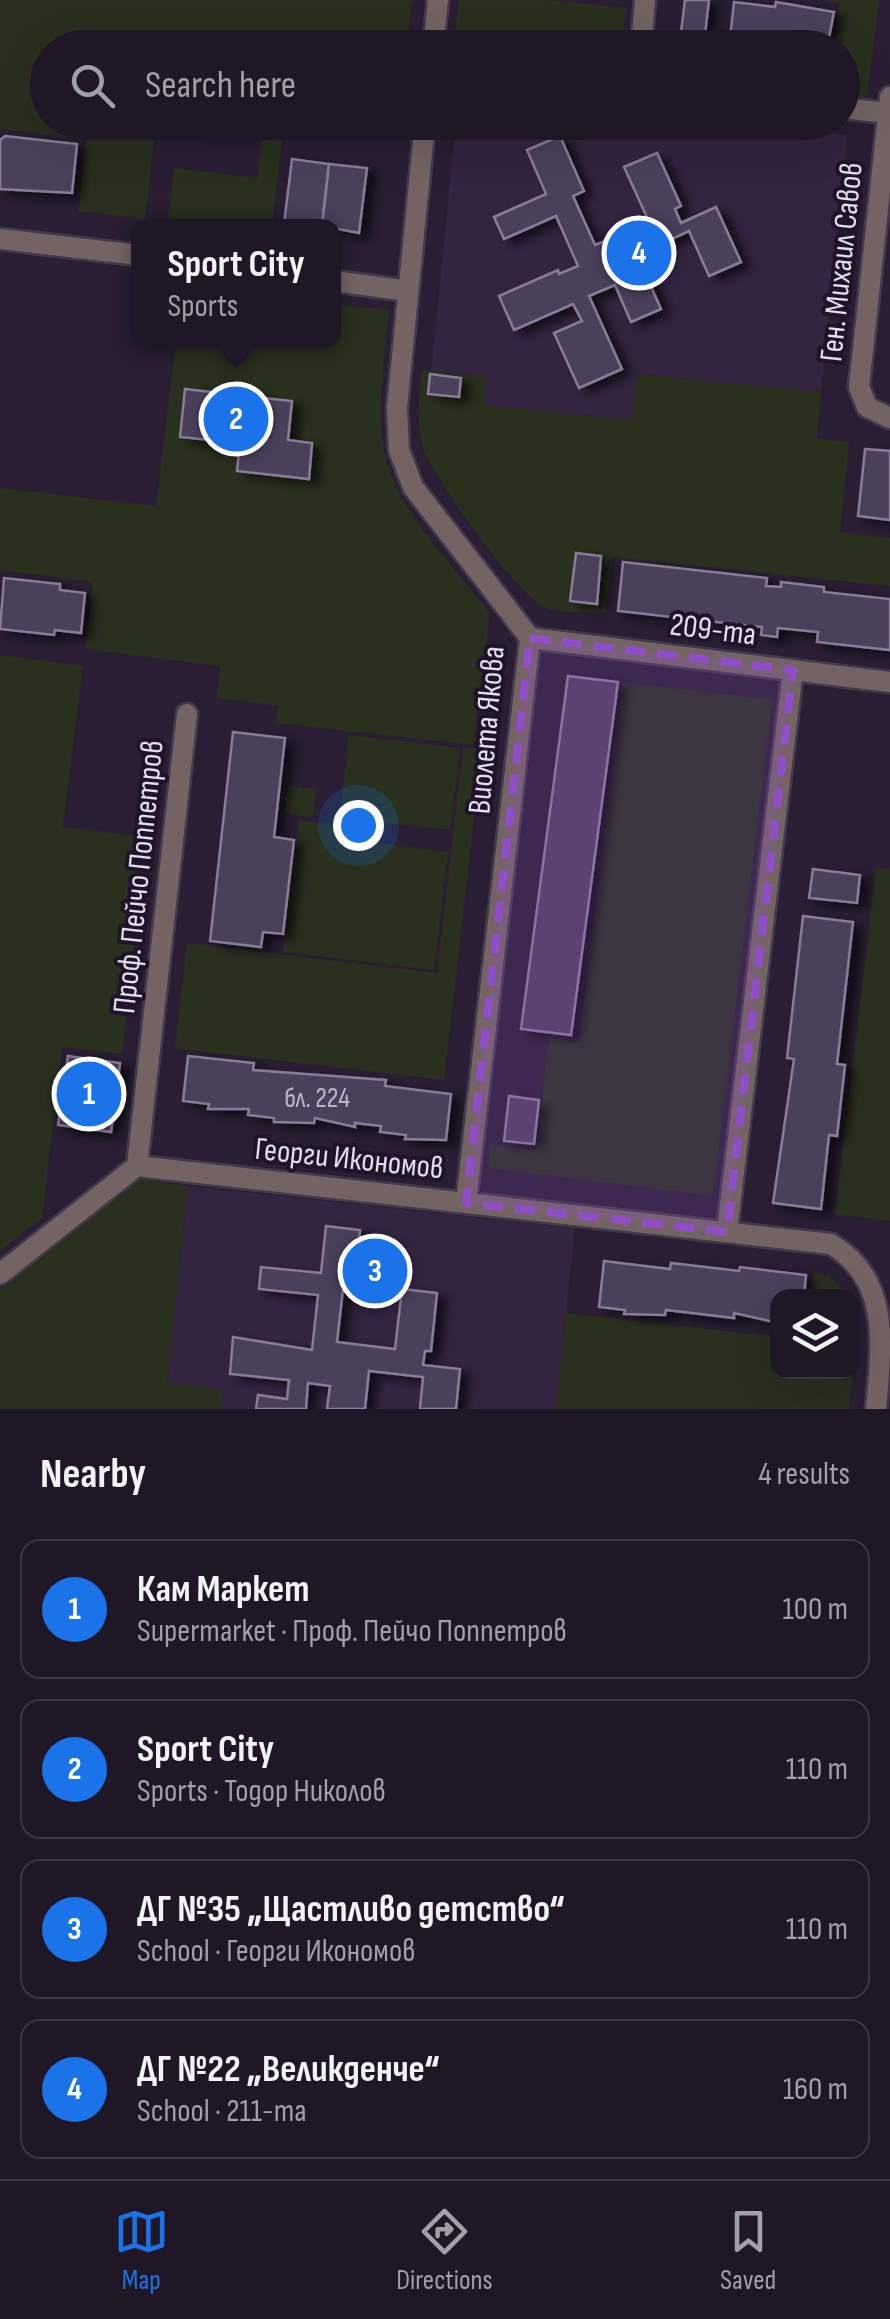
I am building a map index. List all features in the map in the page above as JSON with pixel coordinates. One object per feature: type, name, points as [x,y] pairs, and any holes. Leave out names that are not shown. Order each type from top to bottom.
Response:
[{"type":"street","points":[[435,30],[438,0]]},
{"type":"street","points":[[643,30],[646,0]]},
{"type":"street","points":[[860,107],[889,105]]},
{"type":"street","name":"Ген. Михаил Савов","points":[[889,105],[859,388],[868,407],[890,418]]},
{"type":"street","name":"Виолета Якова","points":[[423,140],[397,408],[399,450],[413,487],[530,638],[466,1203]]},
{"type":"street","points":[[0,239],[131,254]]},
{"type":"street","points":[[341,281],[408,291]]},
{"type":"street","name":"209-та","points":[[530,638],[890,682]]},
{"type":"street","points":[[727,1232],[793,670]]},
{"type":"street","name":"Проф. Пейчо Поппетров","points":[[137,1166],[187,714]]},
{"type":"street","points":[[0,1274],[137,1166]]},
{"type":"street","name":"Георги Икономов","points":[[137,1166],[832,1244],[869,1270],[881,1290],[886,1312],[876,1409]]},
{"type":"highlighted area","points":[[530,638],[793,670],[727,1232],[466,1203]]},
{"type":"shaded area","points":[[454,140],[846,140],[821,392],[638,374],[633,420],[483,405],[431,371]]},
{"type":"shaded area","points":[[188,1186],[575,1228],[556,1409],[222,1409],[224,1390],[167,1384]]},
{"type":"green space","points":[[0,0],[412,0],[408,30],[30,30],[30,132],[0,129]]},
{"type":"green space","points":[[459,0],[548,0],[626,8],[624,30],[456,30]]},
{"type":"green space","points":[[820,0],[879,0],[867,98],[860,97],[860,30],[836,30],[839,3]]},
{"type":"green space","points":[[86,140],[154,140],[145,219],[78,211]]},
{"type":"green space","points":[[262,140],[282,140],[273,219],[168,219],[174,168],[257,178]]},
{"type":"green space","points":[[341,305],[389,310],[381,416],[390,472],[413,515],[490,613],[473,745],[276,723],[278,706],[217,698],[220,666],[85,649],[93,582],[0,570],[0,488],[156,506],[175,349],[341,349]]},
{"type":"green space","points":[[422,370],[486,376],[484,405],[632,420],[637,374],[821,392],[817,439],[849,442],[840,532],[890,538],[890,586],[612,557],[606,613],[544,607],[496,559],[430,462],[419,428]]},
{"type":"green space","points":[[0,655],[83,666],[63,827],[147,837],[122,1054],[62,1047],[42,1218],[0,1251]]},
{"type":"green space","points":[[622,682],[772,700],[713,1196],[488,1168],[490,1145],[536,1150],[549,1038],[579,1042]]},
{"type":"green space","points":[[349,735],[460,748],[450,830],[340,818]]},
{"type":"green space","points":[[463,748],[482,750],[444,1080],[175,1048],[187,943],[437,973]]},
{"type":"green space","points":[[288,786],[316,789],[313,817],[285,813]]},
{"type":"green space","points":[[299,820],[361,828],[372,842],[448,852],[434,970],[283,952]]},
{"type":"green space","points":[[876,868],[890,869],[890,1221],[835,1214]]},
{"type":"green space","points":[[139,1179],[188,1186],[167,1383],[224,1390],[222,1409],[0,1409],[0,1289]]},
{"type":"green space","points":[[813,1272],[828,1276],[843,1289],[811,1289]]},
{"type":"green space","points":[[566,1313],[770,1336],[770,1379],[852,1379],[849,1409],[556,1409]]},
{"type":"building","points":[[685,0],[709,0],[706,30],[681,30]]},
{"type":"building","points":[[734,2],[775,7],[776,2],[834,12],[830,30],[731,30]]},
{"type":"building","points":[[5,136],[77,144],[72,193],[0,189],[0,140]]},
{"type":"building","points":[[551,140],[562,140],[584,191],[573,196],[595,245],[650,224],[624,167],[657,153],[681,206],[675,209],[681,223],[716,207],[741,262],[709,276],[689,231],[637,255],[661,309],[631,322],[615,285],[589,296],[622,369],[579,388],[554,333],[582,321],[573,304],[514,330],[499,296],[558,270],[559,274],[578,266],[556,216],[504,239],[494,217],[546,194],[527,150]]},
{"type":"building","points":[[292,159],[329,164],[323,219],[285,219]]},
{"type":"building","points":[[329,164],[367,168],[359,233],[341,230],[341,219],[323,219]]},
{"type":"building","points":[[430,374],[461,378],[459,397],[428,394]]},
{"type":"building","points":[[185,389],[292,401],[288,440],[312,443],[309,479],[237,471],[240,443],[180,437]]},
{"type":"building","points":[[865,449],[890,451],[890,520],[858,516]]},
{"type":"building","points":[[576,553],[601,556],[597,604],[570,601]]},
{"type":"building","points":[[623,562],[767,578],[766,586],[781,587],[781,582],[824,587],[824,592],[890,599],[890,650],[817,642],[818,632],[778,628],[777,637],[761,635],[762,627],[618,611]]},
{"type":"building","points":[[4,578],[60,584],[60,590],[85,593],[81,633],[55,630],[54,635],[0,629]]},
{"type":"building","points":[[568,676],[618,682],[571,1035],[521,1029]]},
{"type":"building","points":[[233,732],[285,738],[274,837],[294,840],[283,934],[263,932],[261,947],[210,941]]},
{"type":"building","points":[[813,869],[860,875],[857,903],[809,898]]},
{"type":"building","points":[[803,916],[853,922],[837,1064],[845,1065],[837,1136],[829,1135],[821,1209],[773,1203],[794,1059],[787,1058]]},
{"type":"building","points":[[68,1056],[120,1063],[111,1132],[58,1125]]},
{"type":"building","points":[[188,1056],[254,1063],[253,1070],[386,1080],[385,1086],[451,1094],[446,1140],[405,1139],[406,1135],[380,1132],[381,1126],[355,1123],[355,1127],[315,1118],[314,1123],[274,1122],[274,1118],[248,1115],[249,1109],[208,1109],[209,1104],[183,1101]]},
{"type":"building","points":[[509,1096],[539,1100],[534,1144],[504,1141]]},
{"type":"building","points":[[326,1226],[360,1230],[354,1290],[343,1289],[337,1342],[395,1349],[402,1289],[437,1293],[431,1351],[425,1351],[423,1365],[460,1369],[456,1409],[420,1409],[423,1377],[369,1371],[365,1409],[327,1409],[330,1386],[308,1383],[306,1409],[256,1409],[258,1395],[287,1399],[289,1380],[230,1374],[233,1337],[312,1350],[318,1295],[259,1289],[261,1267],[321,1273]]},
{"type":"building","points":[[604,1261],[670,1269],[671,1263],[739,1271],[740,1267],[806,1275],[805,1289],[770,1289],[770,1321],[734,1313],[734,1318],[666,1310],[665,1315],[624,1314],[625,1310],[599,1307]]},
{"type":"place","name":"ДГ №22 „Великденче“","points":[[639,253]]},
{"type":"place","name":"Sport City","points":[[236,419]]},
{"type":"place","name":"Кам Маркет","points":[[89,1094]]},
{"type":"place","name":"ДГ №35 „Щастливо детство“","points":[[375,1271]]}]
